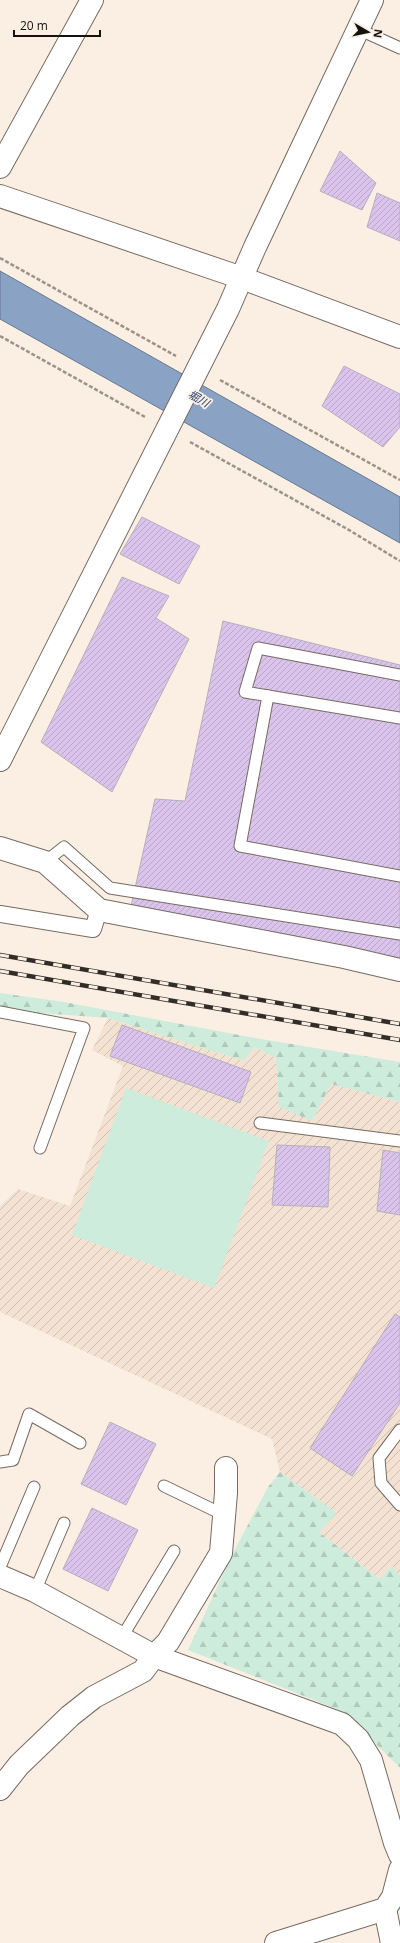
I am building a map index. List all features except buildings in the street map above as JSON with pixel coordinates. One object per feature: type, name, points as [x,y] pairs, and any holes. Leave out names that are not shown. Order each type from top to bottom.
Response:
[{"type":"street","points":[[0,167],[92,0]]},
{"type":"street","points":[[0,760],[199,368],[372,0]]},
{"type":"street","points":[[0,196],[242,278],[400,337]]},
{"type":"street","points":[[0,848],[45,862],[99,910],[400,970]]},
{"type":"street","points":[[0,914],[93,929],[99,910]]},
{"type":"street","points":[[0,1789],[19,1765],[70,1716],[94,1697],[143,1671],[154,1656],[168,1642],[221,1553],[226,1468]]},
{"type":"street","points":[[0,1576],[35,1591],[154,1656],[342,1724],[358,1739],[370,1760],[400,1855]]},
{"type":"street","points":[[276,1943],[385,1909],[393,1897],[400,1870]]},
{"type":"street","points":[[385,1909],[392,1943]]},
{"type":"lane","points":[[358,29],[400,48]]},
{"type":"lane","points":[[400,675],[258,648],[245,692],[400,718]]},
{"type":"lane","points":[[268,696],[240,846],[400,876]]},
{"type":"lane","points":[[45,862],[64,847],[110,888],[400,934]]},
{"type":"lane","points":[[0,1012],[84,1028],[40,1148]]},
{"type":"lane","points":[[260,1123],[400,1141]]},
{"type":"lane","points":[[0,1462],[13,1460],[29,1414],[80,1443]]},
{"type":"lane","points":[[400,1430],[379,1458],[381,1484],[400,1505]]},
{"type":"lane","points":[[164,1486],[224,1515]]},
{"type":"lane","points":[[0,1567],[34,1487]]},
{"type":"lane","points":[[35,1591],[64,1523]]},
{"type":"lane","points":[[122,1638],[174,1551]]},
{"type":"path","points":[[0,336],[349,530],[400,561]]},
{"type":"shaded area","points":[[108,1018],[244,1061],[254,1047],[276,1058],[279,1106],[312,1121],[331,1084],[400,1102],[400,1576],[391,1567],[379,1579],[319,1532],[336,1513],[280,1472],[272,1439],[0,1312],[0,1206],[18,1189],[70,1206],[123,1066],[92,1050]]},
{"type":"green space","points":[[0,993],[64,1002],[255,1038],[400,1062],[400,1102],[331,1084],[312,1121],[279,1107],[276,1058],[254,1047],[244,1061],[108,1018],[0,1010]]},
{"type":"green space","points":[[126,1088],[269,1141],[214,1288],[72,1235]]},
{"type":"green space","points":[[280,1472],[337,1513],[319,1532],[379,1579],[392,1566],[400,1576],[400,1768],[344,1712],[188,1650],[232,1555],[268,1487]]},
{"type":"water","name":"堀川","points":[[0,271],[400,497],[400,543],[0,319]]},
{"type":"railway","points":[[0,955],[400,1024]]},
{"type":"railway","points":[[0,971],[400,1040]]}]
